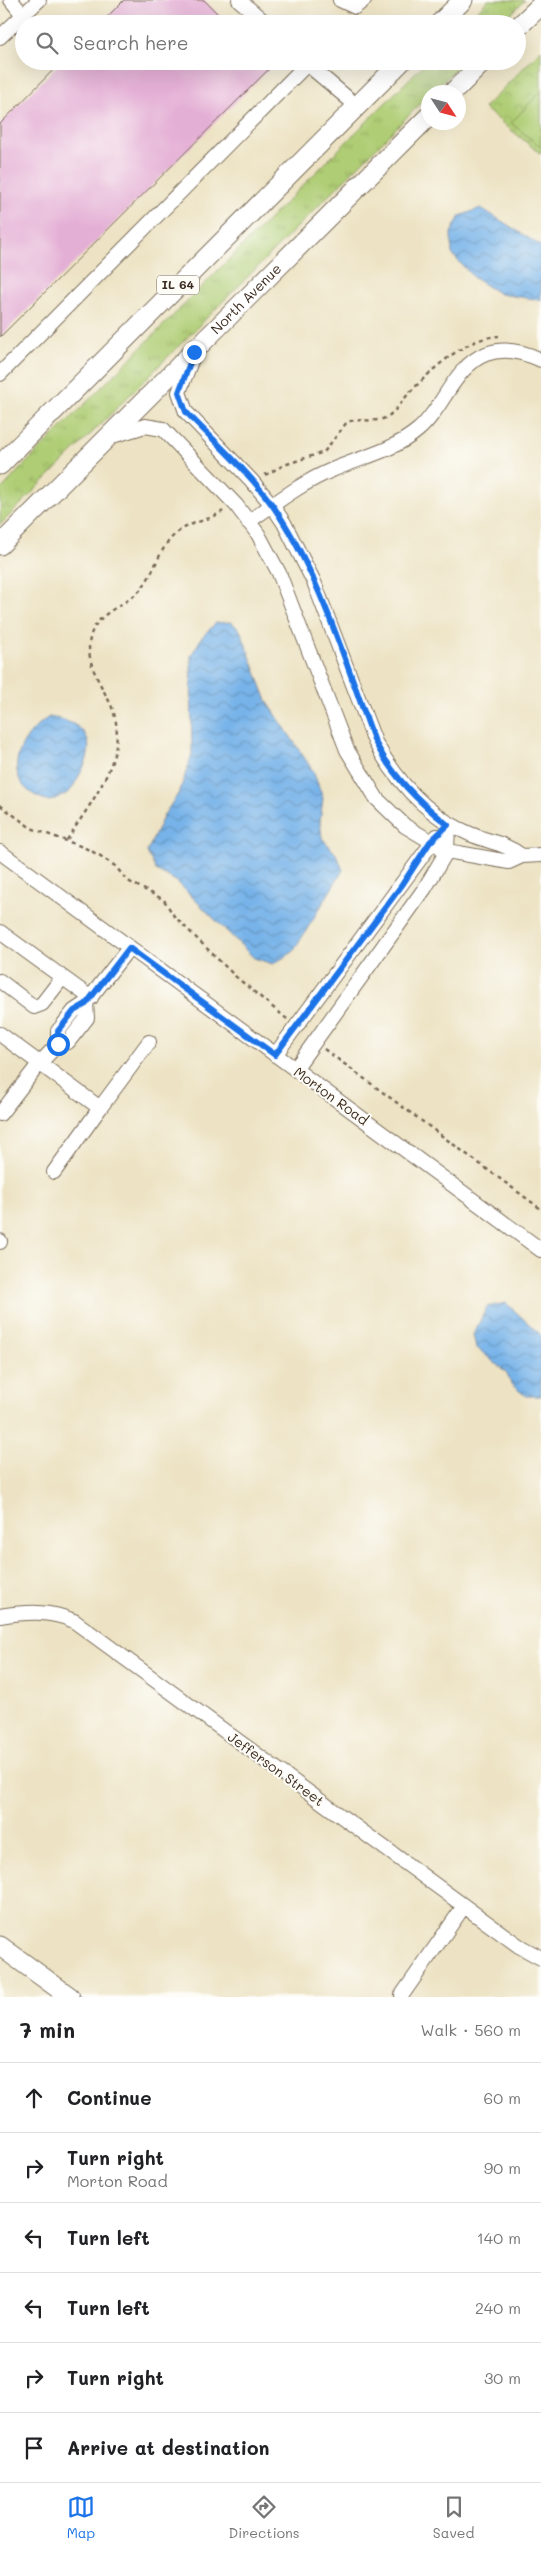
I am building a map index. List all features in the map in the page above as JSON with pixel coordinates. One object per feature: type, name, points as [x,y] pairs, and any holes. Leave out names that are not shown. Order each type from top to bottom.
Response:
[{"type":"main road","points":[[448,15],[463,0]]},
{"type":"main road","points":[[526,19],[541,5]]},
{"type":"main road","name":"IL 64","points":[[0,465],[393,70]]},
{"type":"main road","points":[[460,85],[475,70]]},
{"type":"main road","name":"North Avenue","points":[[0,545],[421,124]]},
{"type":"main road","points":[[0,1946],[70,1997]]},
{"type":"street","points":[[11,0],[23,15],[39,0]]},
{"type":"street","points":[[239,0],[256,15]]},
{"type":"street","points":[[340,0],[355,7],[364,0]]},
{"type":"street","points":[[0,37],[15,23]]},
{"type":"street","points":[[0,374],[298,70]]},
{"type":"street","points":[[315,70],[357,106]]},
{"type":"street","points":[[248,522],[307,482],[403,442],[420,429],[466,368],[485,354],[504,350],[541,360]]},
{"type":"street","points":[[194,352],[179,392],[186,412],[272,505],[302,555],[379,750],[388,766],[411,794],[448,825],[476,837],[508,846],[522,856]]},
{"type":"street","points":[[108,437],[144,426],[163,429],[236,504],[279,573],[347,750],[360,775],[377,800],[405,826],[447,851],[509,862],[522,856],[541,855]]},
{"type":"street","points":[[275,1055],[402,885],[430,842],[448,825]]},
{"type":"street","points":[[295,1069],[425,888],[447,851],[448,825]]},
{"type":"street","name":"Morton Road","points":[[0,852],[541,1250]]},
{"type":"street","points":[[0,933],[62,978],[88,1000]]},
{"type":"street","points":[[0,1114],[39,1064],[58,1044],[58,1031],[74,1011],[88,1000],[129,948]]},
{"type":"street","points":[[0,981],[34,1006],[42,1004],[62,978]]},
{"type":"street","points":[[0,1034],[100,1108]]},
{"type":"street","points":[[54,1172],[149,1042]]},
{"type":"street","name":"Jefferson Street","points":[[0,1616],[44,1613],[56,1614],[74,1621],[519,1946],[541,1958]]},
{"type":"street","points":[[402,1995],[464,1906]]},
{"type":"path","points":[[0,805],[36,830],[99,855],[115,866],[128,881],[164,900],[174,916],[235,976],[296,1026]]},
{"type":"path","points":[[314,1042],[541,1209]]},
{"type":"green space","points":[[488,0],[525,0],[510,15],[474,15]]},
{"type":"green space","points":[[541,50],[541,154],[484,108],[521,70],[526,70],[526,65]]},
{"type":"green space","points":[[418,70],[455,70],[439,85],[421,85],[421,103],[0,525],[0,491]]},
{"type":"green space","points":[[541,91],[541,147],[511,123]]},
{"type":"water","points":[[481,208],[541,246],[541,300],[500,294],[474,278],[452,254],[451,233],[460,216]]},
{"type":"water","points":[[231,622],[240,630],[267,701],[313,771],[323,798],[320,822],[322,838],[336,854],[343,870],[293,952],[273,964],[254,958],[176,881],[156,870],[147,852],[164,815],[180,791],[192,754],[191,656],[202,637],[216,623]]},
{"type":"water","points":[[49,717],[61,719],[79,728],[85,735],[89,751],[86,762],[70,791],[50,801],[34,795],[24,786],[18,775],[17,763],[20,751],[27,738],[36,727]]},
{"type":"water","points":[[506,1303],[541,1335],[541,1396],[526,1396],[511,1384],[507,1373],[476,1347],[473,1335],[487,1307]]},
{"type":"building","points":[[124,0],[204,0],[219,15],[109,15]]},
{"type":"building","points":[[53,70],[268,70],[0,337],[0,124]]},
{"type":"route","points":[[58,1044],[58,1031],[74,1011],[86,1004],[129,948],[275,1055],[402,885],[430,842],[448,825],[411,794],[388,766],[375,742],[314,582],[302,555],[284,523],[251,480],[186,412],[179,392],[194,352]]}]
